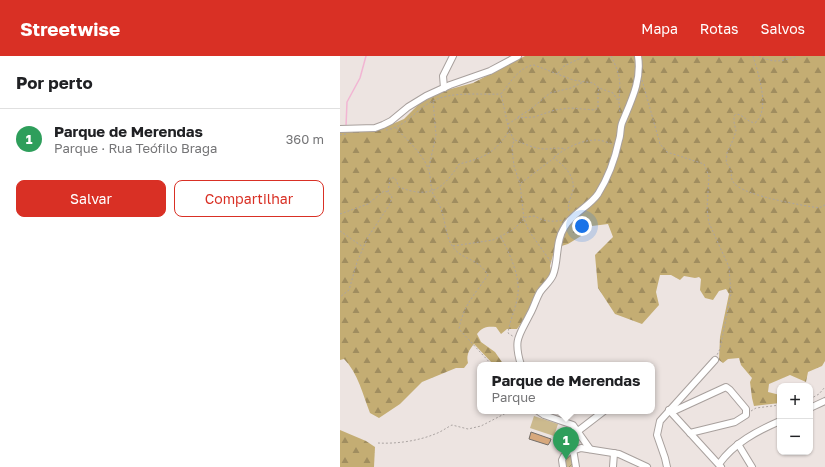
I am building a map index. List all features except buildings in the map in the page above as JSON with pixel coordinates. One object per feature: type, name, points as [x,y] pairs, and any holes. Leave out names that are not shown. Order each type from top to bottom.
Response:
[{"type":"street","points":[[444,88],[443,76],[453,56]]},
{"type":"street","points":[[340,129],[375,128],[391,122],[408,107],[444,88],[490,72],[518,56]]},
{"type":"street","points":[[520,362],[517,350],[517,340],[539,295],[552,277],[561,233],[570,219],[588,206],[597,195],[606,179],[618,145],[621,124],[632,100],[639,70],[638,56]]},
{"type":"street","points":[[667,467],[658,439],[657,430],[660,421],[715,360]]},
{"type":"street","points":[[669,410],[676,410],[725,387],[730,390],[746,409],[746,415],[735,422],[690,433]]},
{"type":"street","points":[[813,407],[825,401]]},
{"type":"street","points":[[669,410],[720,465],[729,451],[738,444],[759,431],[777,422]]},
{"type":"street","points":[[542,414],[571,424],[578,431],[590,449]]},
{"type":"street","points":[[578,431],[600,414]]},
{"type":"street","points":[[738,444],[752,467]]},
{"type":"street","points":[[563,467],[562,463],[564,456],[573,449],[581,448],[614,453],[647,467]]},
{"type":"street","points":[[573,449],[576,467]]},
{"type":"street","points":[[613,467],[614,453]]},
{"type":"street","points":[[632,467],[633,460]]},
{"type":"path","points":[[558,74],[564,66],[585,56]]},
{"type":"path","points":[[612,56],[618,69],[620,81],[619,102],[621,124]]},
{"type":"path","points":[[753,56],[761,83],[763,99],[761,117],[755,123],[749,122],[739,114],[734,116],[736,130],[727,153],[726,163],[731,170],[731,179],[734,184],[742,189],[782,202],[819,208],[825,205]]},
{"type":"path","points":[[759,56],[769,61],[782,61],[798,56]]},
{"type":"path","points":[[501,94],[517,74],[529,65],[534,65],[573,80],[593,83],[599,88],[613,93],[619,102]]},
{"type":"path","points":[[639,70],[660,144],[667,152],[704,164],[709,176],[707,209],[709,223],[729,267],[731,294],[720,349],[715,360]]},
{"type":"path","points":[[508,124],[532,109],[550,94],[571,88],[583,82]]},
{"type":"path","points":[[517,118],[534,117],[555,110],[570,108],[595,110],[598,108],[599,88]]},
{"type":"path","points":[[385,130],[396,128],[433,101],[452,94],[501,94]]},
{"type":"path","points":[[501,94],[509,130],[514,140],[512,148],[514,166],[520,184],[524,218],[529,231],[555,268]]},
{"type":"path","points":[[428,168],[436,136],[433,101]]},
{"type":"path","points":[[396,128],[421,156],[428,168],[432,192],[441,209],[447,233],[453,246],[461,255],[475,261],[488,275],[466,305],[461,317],[459,329],[489,362]]},
{"type":"path","points":[[388,192],[390,178],[395,178],[399,187],[409,190],[432,192],[450,179],[458,164],[470,162],[490,154],[501,143],[509,130]]},
{"type":"path","points":[[340,135],[347,134]]},
{"type":"path","points":[[514,140],[532,147],[546,149],[559,147],[565,149]]},
{"type":"path","points":[[520,184],[565,149],[578,143],[596,140],[618,145]]},
{"type":"path","points":[[453,246],[478,243],[501,237],[512,230],[526,217],[535,216],[541,220],[555,221],[570,219],[568,200],[573,190],[572,176],[567,168],[554,158]]},
{"type":"path","points":[[340,214],[368,204],[384,191],[388,192],[392,196],[390,204],[368,237],[357,262],[349,290],[340,297]]},
{"type":"path","points":[[340,231],[364,247]]},
{"type":"path","points":[[501,237],[510,253],[516,277],[518,293],[508,333],[517,340]]},
{"type":"path","points":[[813,397],[819,394],[825,387]]},
{"type":"path","points":[[746,415],[756,408],[777,404]]},
{"type":"path","points":[[378,443],[394,444],[411,440],[419,440],[452,425],[468,429],[481,426],[504,414]]},
{"type":"shaded area","points":[[534,416],[558,424],[554,436],[530,428]]},
{"type":"shaded area","points":[[573,449],[575,467],[563,467],[562,460]]},
{"type":"green space","points":[[525,56],[825,56],[825,361],[822,366],[808,372],[806,382],[790,375],[769,384],[768,392],[777,394],[777,403],[754,406],[750,382],[752,378],[741,365],[739,358],[728,359],[723,363],[719,360],[720,337],[729,294],[726,289],[719,291],[713,300],[705,298],[700,290],[701,279],[699,277],[695,278],[684,276],[680,280],[671,275],[660,275],[656,292],[659,305],[642,324],[615,314],[598,288],[595,255],[613,237],[608,224],[584,227],[581,236],[568,244],[555,248],[550,266],[551,271],[549,278],[539,289],[532,302],[529,312],[517,329],[507,329],[501,334],[496,327],[488,327],[483,328],[477,334],[481,342],[495,352],[502,362],[491,362],[474,344],[468,353],[468,363],[464,368],[456,368],[422,382],[400,404],[379,418],[370,413],[360,384],[353,371],[344,359],[340,360],[340,131],[383,128],[404,119],[420,103],[447,90],[473,83]]},
{"type":"green space","points":[[340,430],[366,441],[375,447],[374,467],[340,467]]},
{"type":"waterway","points":[[346,126],[347,102],[360,78],[366,56]]},
{"type":"place","name":"Parque de Merendas","points":[[566,460]]}]
